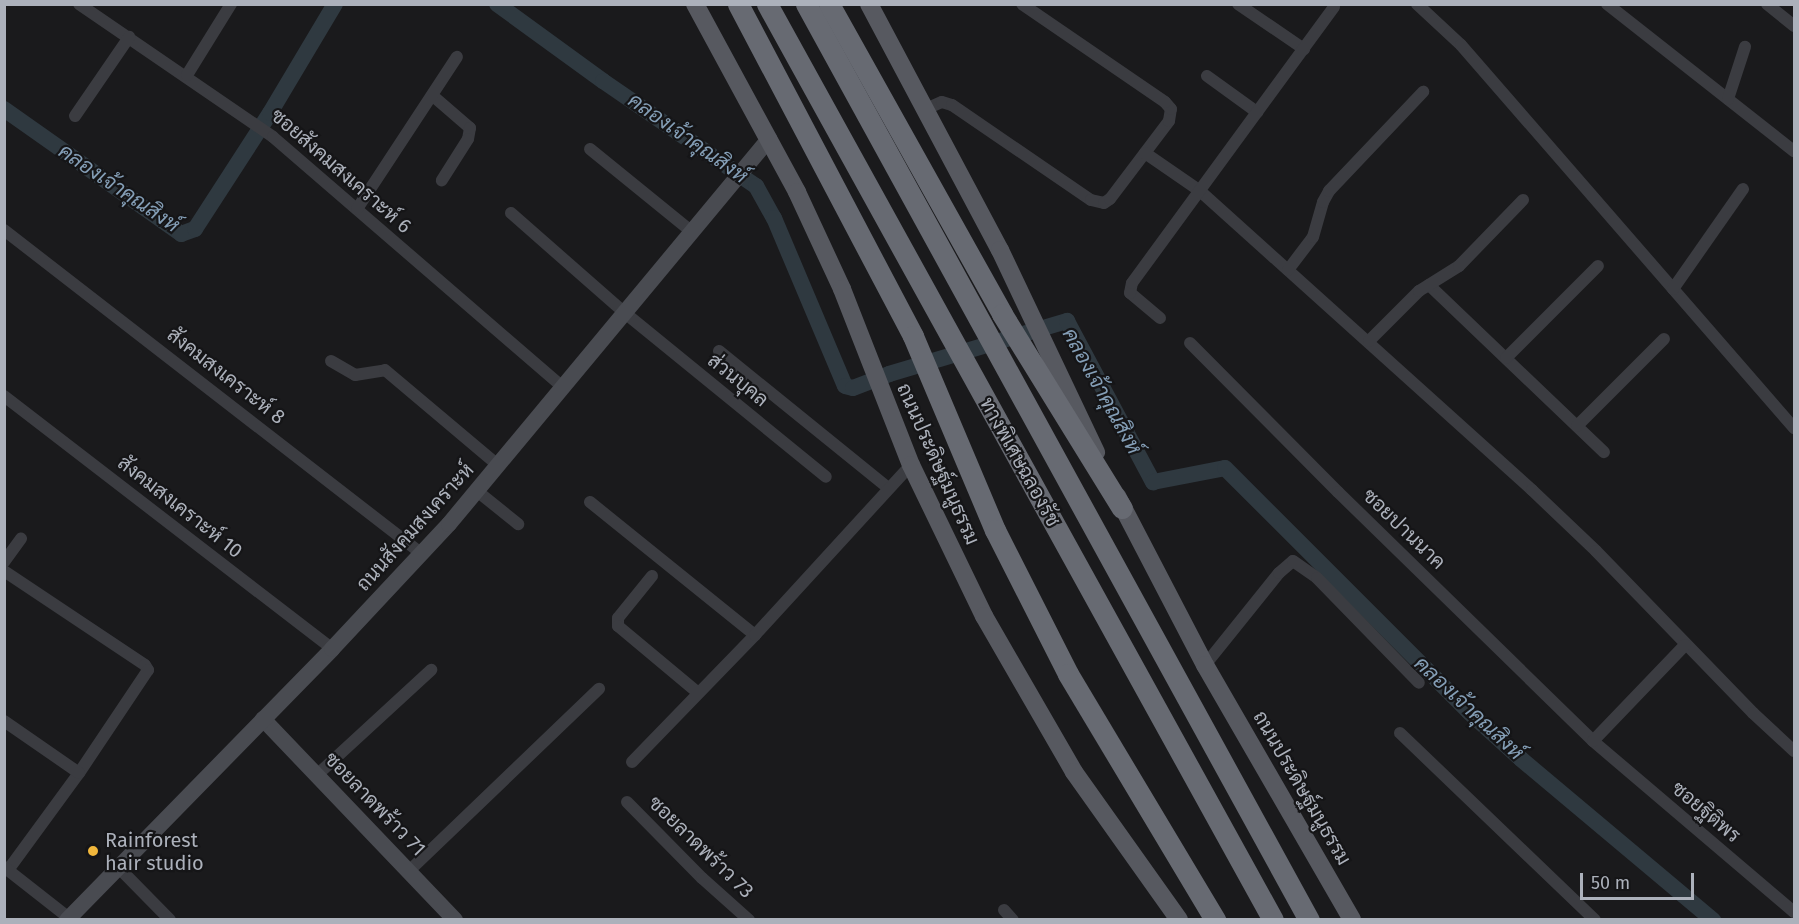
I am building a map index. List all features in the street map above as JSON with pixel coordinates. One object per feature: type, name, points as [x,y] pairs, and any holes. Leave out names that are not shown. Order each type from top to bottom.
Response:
[{"type":"highway","points":[[738,4],[913,336],[995,531],[1068,674],[1215,920]]},
{"type":"highway","name":"ทางพิเศษฉลองรัช","points":[[768,4],[1273,920]]},
{"type":"highway","name":"ทางพิเศษฉลองรัช","points":[[806,4],[1309,920]]},
{"type":"highway","points":[[829,4],[1022,348],[1122,508]]},
{"type":"main road","name":"ถนนประดิษฐ์มนูธรรม","points":[[695,4],[769,139],[819,238],[911,465],[984,616],[1050,733],[1094,802],[1179,920]]},
{"type":"main road","name":"ถนนประดิษฐ์มนูธรรม","points":[[872,6],[1034,319],[1122,508],[1205,665],[1352,920]]},
{"type":"main road","name":"ถนนสังคมสงเคราะห์","points":[[68,919],[422,554],[769,139]]},
{"type":"main road","name":"ซอยลาดพร้าว 71","points":[[263,719],[410,870],[455,920]]},
{"type":"street","name":"ซอยสังคมสงเคราะห์ 6","points":[[79,4],[250,118],[563,387]]},
{"type":"street","points":[[187,75],[231,4]]},
{"type":"street","points":[[926,110],[942,102],[952,105],[1098,202],[1110,199],[1169,121],[1171,109],[1165,102],[1022,4]]},
{"type":"street","points":[[1238,4],[1304,49]]},
{"type":"street","points":[[1417,4],[1461,45],[1794,428]]},
{"type":"street","points":[[1606,4],[1794,151]]},
{"type":"street","points":[[1767,4],[1794,26]]},
{"type":"street","points":[[1160,318],[1130,293],[1132,283],[1334,7]]},
{"type":"street","points":[[75,116],[129,37]]},
{"type":"street","points":[[1728,99],[1745,47]]},
{"type":"street","points":[[357,209],[457,57]]},
{"type":"street","points":[[1207,76],[1257,112]]},
{"type":"street","points":[[1288,270],[1313,237],[1323,202],[1329,191],[1423,92]]},
{"type":"street","points":[[433,96],[470,128],[468,139],[442,180]]},
{"type":"street","points":[[590,149],[692,232]]},
{"type":"street","points":[[1145,153],[1200,191],[1369,341],[1596,551],[1685,645],[1794,751]]},
{"type":"street","points":[[1672,289],[1743,189]]},
{"type":"street","points":[[1369,341],[1407,301],[1459,266],[1522,200]]},
{"type":"street","name":"ส่วนบุคล","points":[[511,213],[625,313],[826,477]]},
{"type":"street","name":"สังคมสงเคราะห์ 8","points":[[4,230],[422,554]]},
{"type":"street","points":[[1506,358],[1598,266]]},
{"type":"street","points":[[1429,285],[1604,452]]},
{"type":"street","points":[[1577,426],[1664,339]]},
{"type":"street","name":"ซอยปานนาค","points":[[1190,343],[1338,492],[1593,741]]},
{"type":"street","points":[[719,351],[888,488]]},
{"type":"street","points":[[331,361],[355,375],[385,370],[498,465]]},
{"type":"street","name":"สังคมสงเคราะห์ 10","points":[[4,396],[332,649]]},
{"type":"street","points":[[632,762],[755,635],[911,465]]},
{"type":"street","points":[[477,491],[518,524]]},
{"type":"street","points":[[590,501],[755,635]]},
{"type":"street","points":[[4,561],[21,539]]},
{"type":"street","points":[[1205,665],[1279,573],[1293,561],[1317,578],[1419,683]]},
{"type":"street","points":[[4,571],[145,665],[148,670],[79,773],[6,868],[68,919]]},
{"type":"street","points":[[652,576],[618,618],[618,626],[698,693]]},
{"type":"street","points":[[1593,741],[1685,645]]},
{"type":"street","points":[[318,774],[431,670]]},
{"type":"street","points":[[410,870],[599,689]]},
{"type":"street","points":[[4,722],[79,773]]},
{"type":"street","points":[[1400,733],[1595,920]]},
{"type":"street","name":"ซอยฐิติพร","points":[[1593,741],[1794,912]]},
{"type":"street","name":"ซอยลาดพร้าว 73","points":[[627,802],[702,878],[749,920]]},
{"type":"street","points":[[118,867],[170,920]]},
{"type":"waterway","name":"คลองเจ้าคุณสิงห์","points":[[4,109],[181,234],[195,229],[270,113],[335,4]]},
{"type":"waterway","name":"คลองเจ้าคุณสิงห์","points":[[497,4],[603,81],[756,186],[774,218],[845,386],[853,388],[889,374],[1067,321],[1153,482],[1225,468],[1469,712],[1521,759],[1713,920]]},
{"type":"place","name":"Rainforest hair studio","points":[[93,851]]}]
